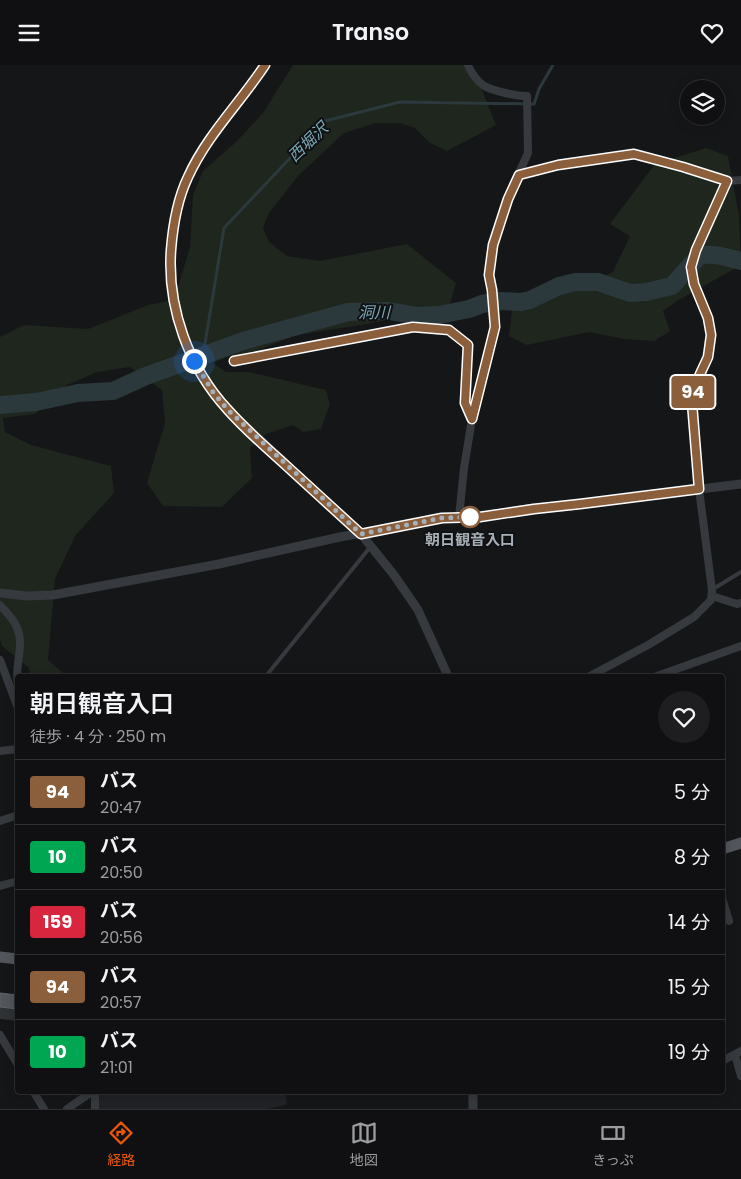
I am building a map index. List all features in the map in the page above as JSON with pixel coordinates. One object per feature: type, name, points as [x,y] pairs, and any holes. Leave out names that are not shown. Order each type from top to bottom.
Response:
[{"type":"main road","points":[[725,848],[741,843]]},
{"type":"main road","points":[[0,957],[15,959]]},
{"type":"street","points":[[265,65],[202,149],[187,179],[173,223],[170,269],[173,299],[180,326],[199,371],[228,410],[361,534],[394,575],[418,610],[447,674]]},
{"type":"street","points":[[459,517],[472,419],[495,327],[489,275],[493,245],[508,199],[528,153],[527,96],[516,96],[483,85],[472,73],[468,65]]},
{"type":"street","points":[[519,175],[558,165],[634,154],[727,181],[741,180]]},
{"type":"street","points":[[594,674],[648,645],[694,617],[711,600],[712,593],[699,489],[692,403],[695,385],[708,357],[711,335],[708,318],[694,284],[691,267],[696,250],[727,181]]},
{"type":"street","points":[[234,361],[413,327],[449,330],[468,345],[465,403],[472,419]]},
{"type":"street","points":[[0,593],[27,596],[53,595],[442,518],[480,517],[741,484]]},
{"type":"street","points":[[712,593],[737,604],[741,603]]},
{"type":"street","points":[[0,605],[18,628],[20,640],[16,674]]},
{"type":"street","points":[[663,674],[741,646]]},
{"type":"street","points":[[0,660],[15,699]]},
{"type":"street","points":[[0,751],[15,749]]},
{"type":"street","points":[[0,821],[15,816]]},
{"type":"street","points":[[0,886],[15,882]]},
{"type":"street","points":[[725,908],[729,921]]},
{"type":"street","points":[[0,1035],[15,1060]]},
{"type":"street","points":[[725,1060],[738,1053],[741,1076]]},
{"type":"street","points":[[35,1094],[44,1109]]},
{"type":"street","points":[[67,1109],[90,1094]]},
{"type":"street","points":[[94,1094],[95,1109]]},
{"type":"street","points":[[473,1094],[473,1109]]},
{"type":"lane","points":[[268,674],[371,546]]},
{"type":"lane","points":[[712,593],[741,572]]},
{"type":"shaded area","points":[[293,65],[472,65],[496,125],[447,151],[430,143],[415,128],[400,123],[376,123],[344,133],[298,176],[269,213],[263,228],[269,242],[287,256],[320,261],[407,244],[456,283],[450,304],[368,324],[297,335],[255,351],[227,357],[213,363],[226,372],[249,372],[326,390],[330,404],[321,429],[303,432],[293,425],[266,434],[250,448],[252,478],[222,507],[163,506],[147,483],[165,423],[162,390],[130,367],[97,372],[65,386],[35,414],[3,418],[5,432],[31,445],[111,466],[114,493],[75,536],[55,579],[48,660],[65,674],[30,674],[29,668],[2,646],[0,640],[0,337],[24,325],[88,329],[148,305],[174,300],[190,247],[193,195],[203,171],[237,141],[263,113]]},
{"type":"shaded area","points":[[706,148],[728,156],[739,216],[741,265],[677,301],[663,311],[670,331],[654,341],[624,339],[589,332],[527,345],[509,336],[512,310],[541,304],[613,272],[630,236],[610,224],[655,164]]},
{"type":"shaded area","points":[[98,1094],[286,1094],[287,1102],[286,1105],[265,1109],[99,1109]]},
{"type":"building","points":[[0,993],[15,995],[15,1009],[0,1007]]},
{"type":"waterway","name":"西堀沢","points":[[203,356],[224,228],[325,121],[400,102],[534,104],[539,89],[553,65]]},
{"type":"waterway","name":"洞川","points":[[0,405],[36,402],[78,393],[113,391],[146,376],[243,341],[348,312],[389,311],[418,316],[439,315],[500,301],[521,302],[530,300],[559,286],[575,282],[598,282],[630,293],[646,292],[672,286],[699,256],[715,255],[741,261]]},
{"type":"bus line","name":"94","points":[[234,361],[413,327],[449,330],[468,345],[465,403],[472,419],[495,327],[489,275],[493,245],[508,199],[519,175],[558,165],[634,154],[683,167],[727,181],[696,250],[691,267],[694,284],[708,318],[711,335],[708,357],[695,385],[692,403],[699,489],[480,517],[442,518],[361,534],[248,430],[213,392],[194,361],[180,326],[173,299],[170,269],[173,223],[187,179],[202,149],[255,81],[265,65]]},
{"type":"place","name":"朝日観音入口","points":[[470,517]]},
{"type":"route","points":[[194,361],[213,392],[228,410],[361,534],[442,518],[470,517]]}]
